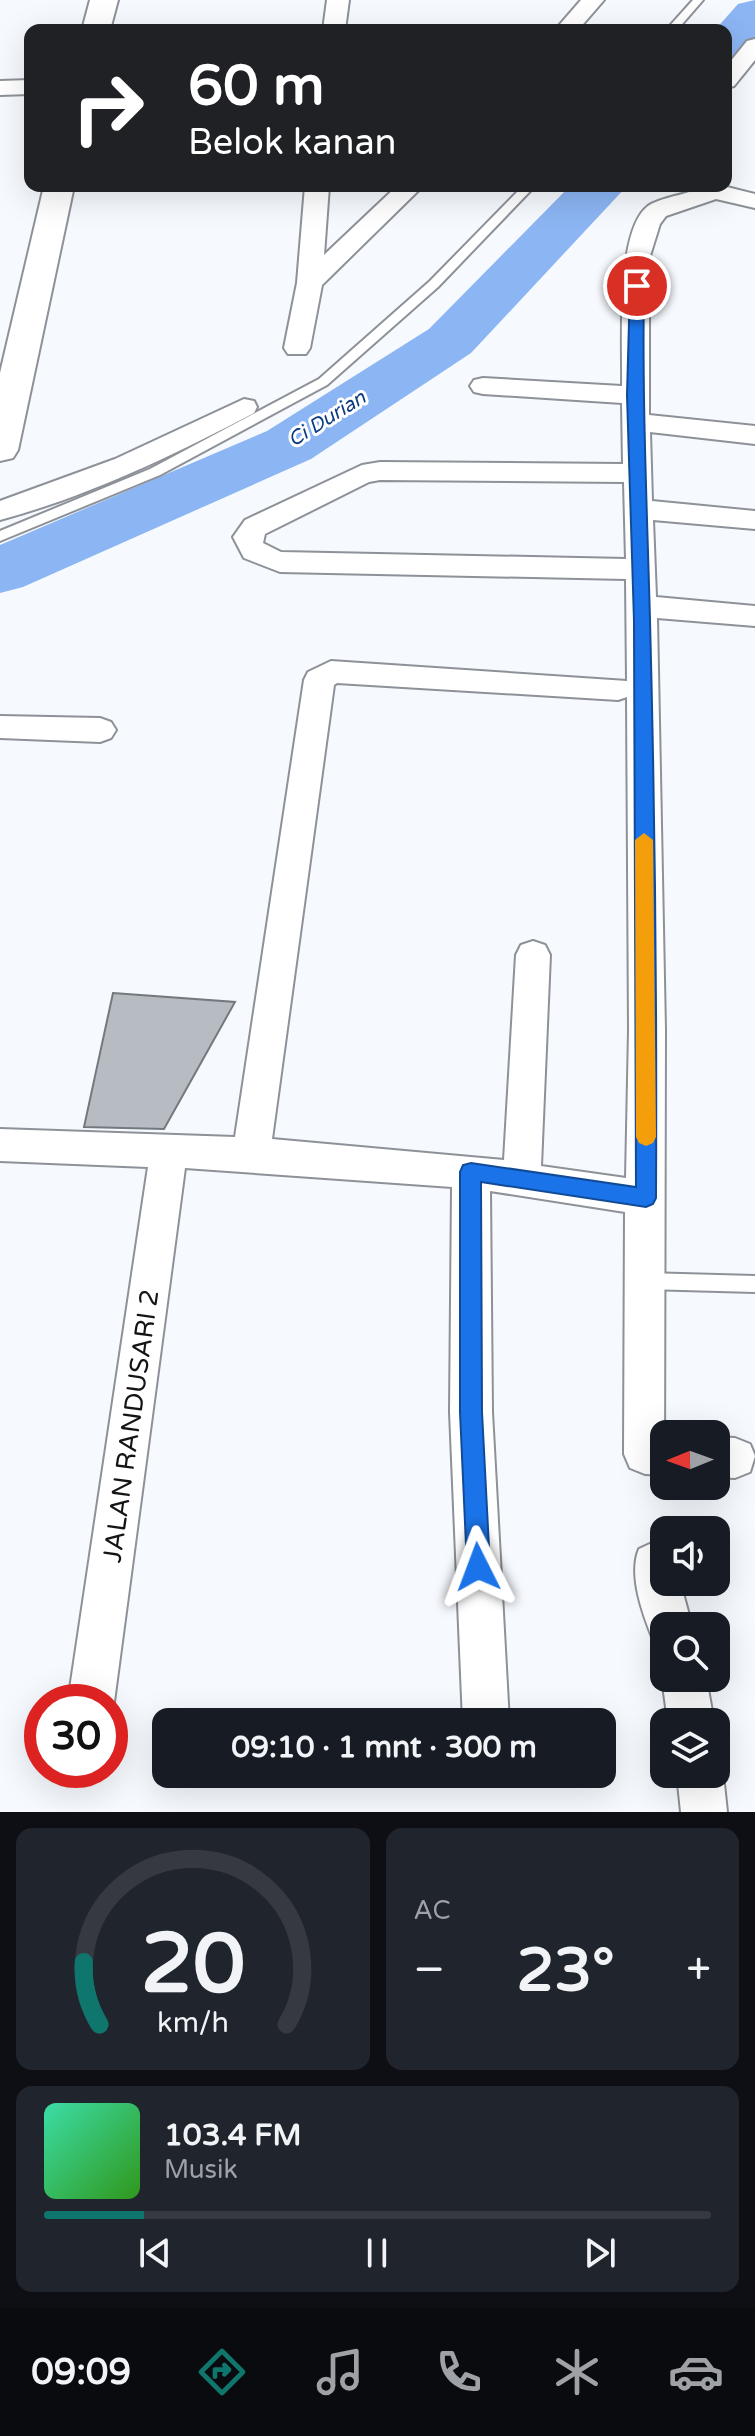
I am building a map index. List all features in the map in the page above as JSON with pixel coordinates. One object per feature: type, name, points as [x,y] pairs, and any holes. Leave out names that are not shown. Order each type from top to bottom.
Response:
[{"type":"street","points":[[98,24],[104,0]]},
{"type":"street","points":[[335,24],[338,0]]},
{"type":"street","points":[[571,24],[593,0]]},
{"type":"street","points":[[732,74],[755,46]]},
{"type":"street","points":[[0,97],[24,89]]},
{"type":"street","points":[[0,97],[24,104]]},
{"type":"street","points":[[2,436],[58,192]]},
{"type":"street","points":[[297,348],[310,283],[317,192]]},
{"type":"street","points":[[310,283],[405,192]]},
{"type":"street","points":[[650,1454],[645,1454],[643,1281],[647,1030],[641,569],[635,409],[637,259],[648,223],[657,211],[670,205],[731,192]]},
{"type":"street","points":[[483,386],[635,409],[755,435]]},
{"type":"street","points":[[0,511],[72,488],[138,460],[244,407]]},
{"type":"street","points":[[636,473],[409,470],[362,474],[255,527],[247,537],[248,546],[257,555],[280,562],[641,569]]},
{"type":"street","points":[[637,509],[755,520]]},
{"type":"street","points":[[641,606],[755,616]]},
{"type":"street","points":[[251,1154],[319,680],[331,672],[618,689]]},
{"type":"street","points":[[0,727],[100,730]]},
{"type":"street","points":[[522,1177],[533,955]]},
{"type":"street","points":[[0,1145],[251,1154],[471,1172],[522,1177],[646,1198]]},
{"type":"street","name":"JALAN RANDUSARI 2","points":[[94,1684],[169,1150]]},
{"type":"street","points":[[471,1172],[471,1412],[485,1708]]},
{"type":"street","points":[[701,1788],[704,1812]]},
{"type":"lane","points":[[676,24],[698,0]]},
{"type":"lane","points":[[0,536],[155,472],[323,382],[434,284],[523,192]]},
{"type":"lane","points":[[643,1281],[755,1284]]},
{"type":"building","points":[[113,993],[235,1002],[164,1129],[84,1127]]},
{"type":"waterway","name":"Ci Durian","points":[[732,40],[755,14]]},
{"type":"waterway","name":"Ci Durian","points":[[0,571],[289,445],[450,341],[594,192]]},
{"type":"slow traffic","points":[[644,840],[646,1137]]},
{"type":"route","points":[[478,1567],[471,1412],[471,1172],[522,1177],[646,1198],[642,621],[635,395],[637,286]]}]
